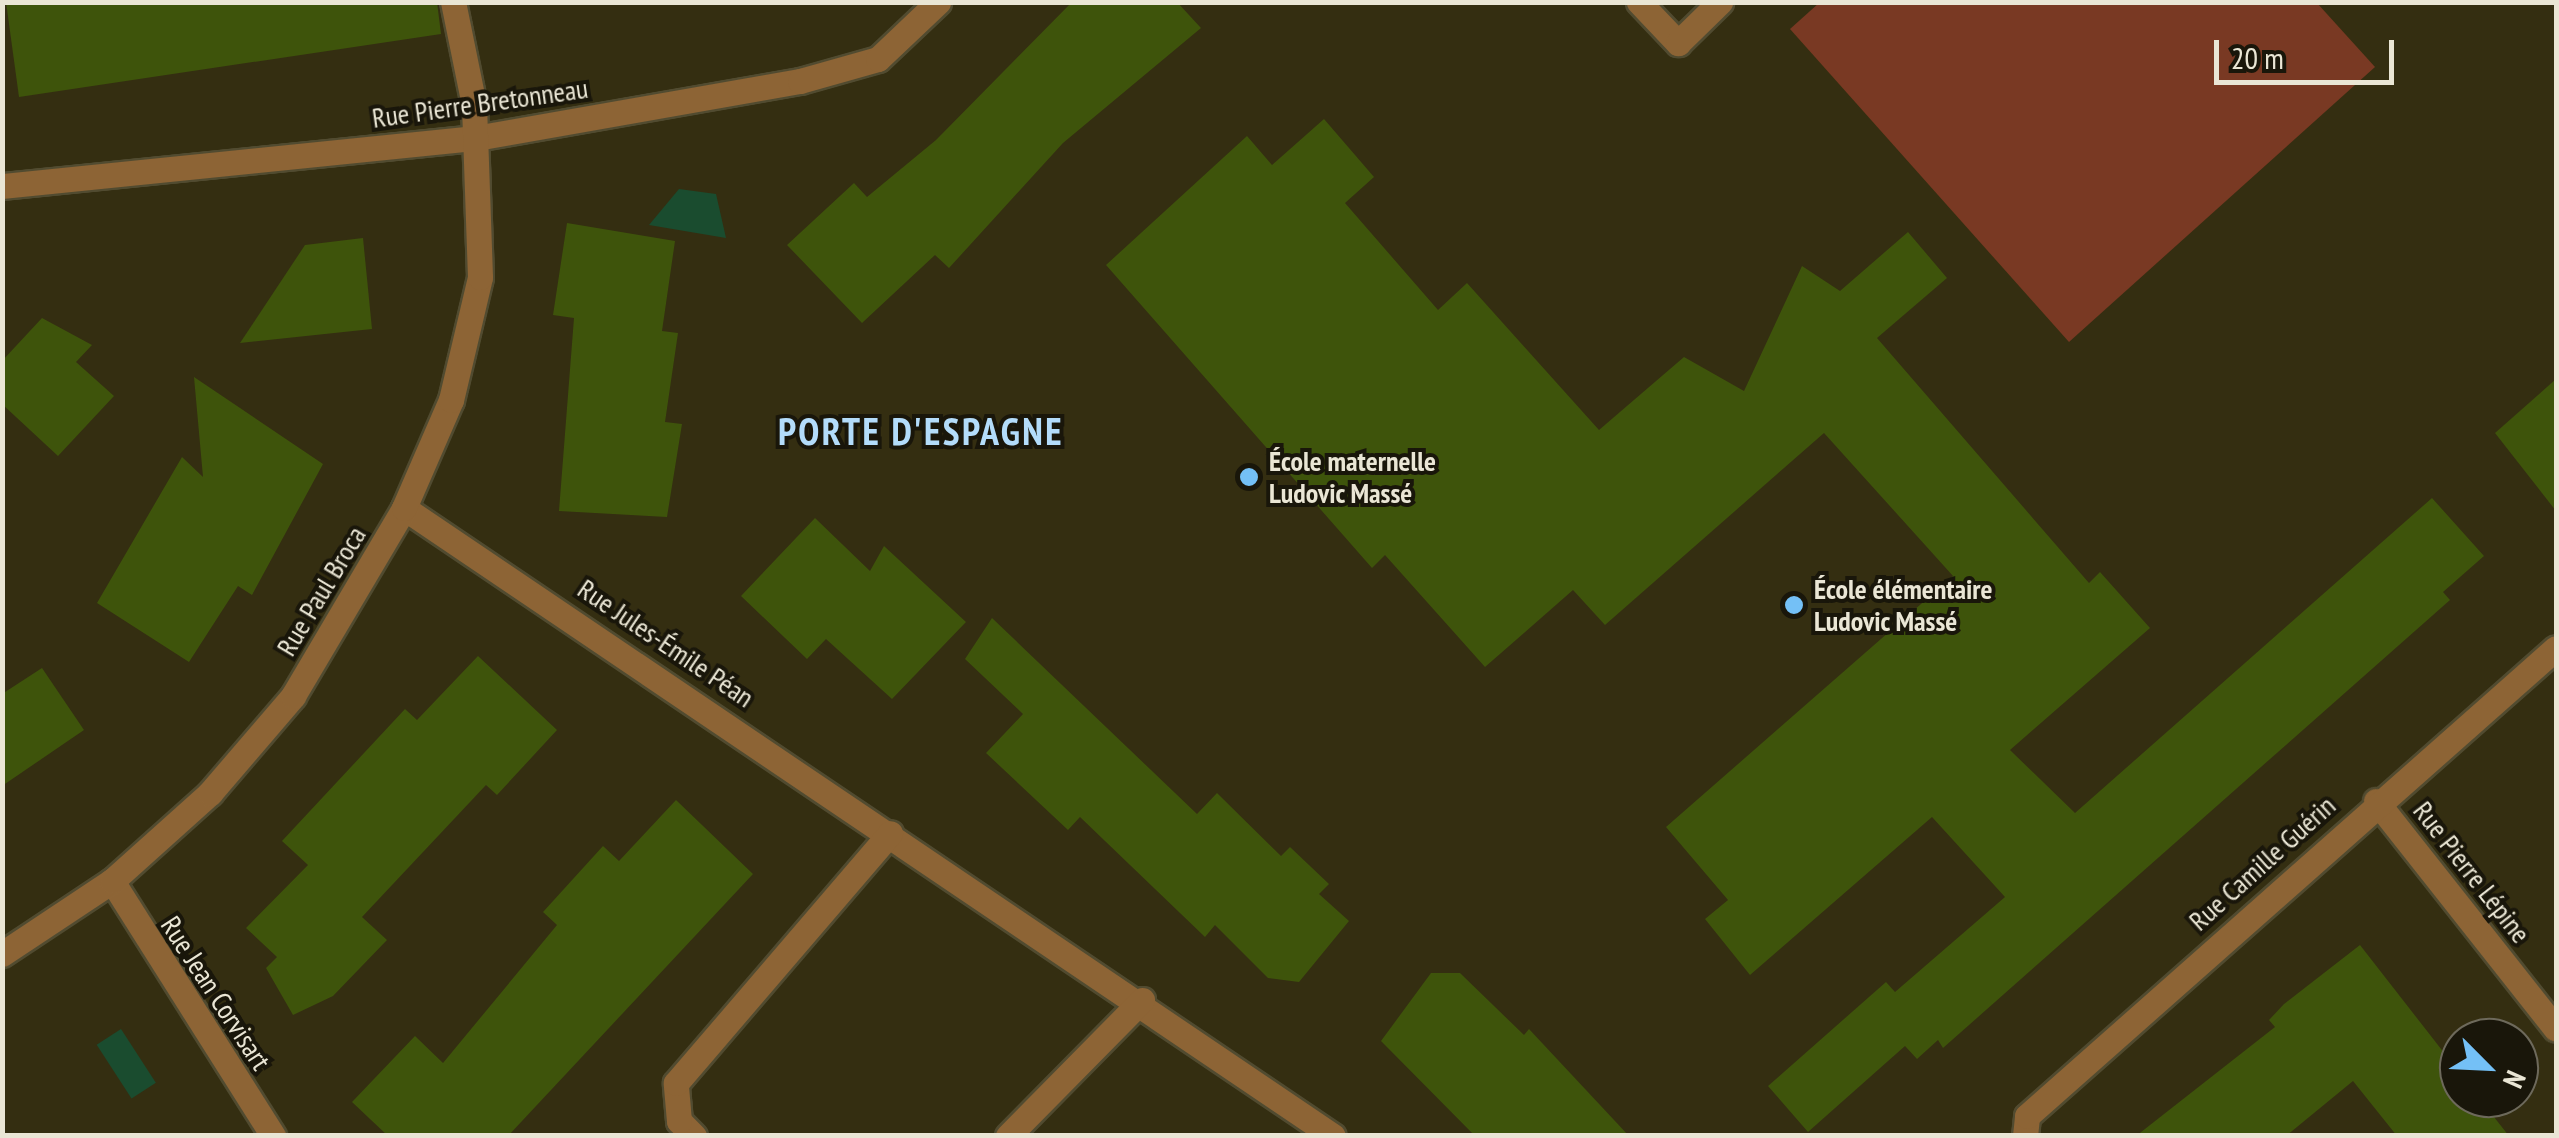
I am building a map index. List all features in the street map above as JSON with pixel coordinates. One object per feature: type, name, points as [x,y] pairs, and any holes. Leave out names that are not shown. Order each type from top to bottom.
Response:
[{"type":"street","name":"Rue Paul Broca","points":[[2,954],[112,880],[210,792],[294,696],[404,508],[452,400],[480,278],[476,138],[454,2]]},
{"type":"street","name":"Rue Pierre Bretonneau","points":[[2,186],[476,138],[878,59],[938,2]]},
{"type":"street","points":[[1639,2],[1678,43],[1720,2]]},
{"type":"street","name":"Rue Jules-Émile Péan","points":[[404,508],[1142,1000],[1333,1136]]},
{"type":"street","name":"Rue Camille Guérin","points":[[2025,1136],[2027,1116],[2376,800],[2556,648]]},
{"type":"street","name":"Rue Pierre Lépine","points":[[2376,800],[2556,1028]]},
{"type":"street","points":[[694,1136],[679,1121],[676,1083],[890,833]]},
{"type":"street","name":"Rue Jean Corvisart","points":[[112,880],[272,1136]]},
{"type":"street","points":[[1008,1136],[1142,1000]]},
{"type":"shaded area","points":[[1819,3],[2317,3],[2375,67],[2069,342],[1790,29]]},
{"type":"shaded area","points":[[679,189],[716,194],[726,238],[649,225]]},
{"type":"shaded area","points":[[121,1029],[156,1083],[132,1098],[97,1045]]},
{"type":"building","points":[[6,2],[437,2],[441,34],[19,97]]},
{"type":"building","points":[[1072,2],[1177,2],[1201,28],[1063,143],[949,268],[935,255],[862,323],[787,245],[854,183],[867,197],[936,140]]},
{"type":"building","points":[[1324,119],[1374,177],[1345,203],[1438,310],[1467,283],[1599,430],[1684,357],[1744,391],[1802,266],[1840,291],[1908,232],[1947,278],[1877,338],[2089,583],[2100,572],[2150,628],[2010,750],[2075,813],[2432,498],[2484,556],[2443,592],[2450,600],[1943,1048],[1938,1040],[1917,1059],[1905,1046],[1808,1132],[1768,1086],[1886,982],[1895,992],[2005,897],[1932,817],[1750,975],[1705,919],[1728,900],[1666,827],[1953,576],[1824,433],[1605,625],[1573,590],[1485,667],[1385,555],[1372,568],[1106,265],[1247,136],[1272,165]]},
{"type":"building","points":[[567,223],[675,241],[662,331],[678,333],[665,422],[682,424],[667,517],[559,511],[574,318],[553,315]]},
{"type":"building","points":[[363,238],[372,329],[240,343],[305,245]]},
{"type":"building","points":[[42,318],[92,345],[76,362],[114,396],[58,456],[2,404],[2,361]]},
{"type":"building","points":[[194,377],[323,464],[252,595],[238,586],[189,662],[97,603],[182,457],[203,477]]},
{"type":"building","points":[[2556,379],[2556,511],[2495,433]]},
{"type":"building","points":[[815,518],[870,571],[884,546],[966,622],[892,699],[826,639],[807,659],[741,596]]},
{"type":"building","points":[[992,618],[1197,814],[1217,793],[1281,856],[1290,847],[1329,884],[1319,894],[1349,921],[1299,982],[1268,978],[1215,925],[1205,937],[1080,817],[1068,830],[986,753],[1023,714],[965,659]]},
{"type":"building","points":[[478,656],[557,730],[497,795],[486,785],[362,917],[387,940],[333,996],[293,1015],[266,968],[277,957],[246,928],[308,865],[282,841],[405,709],[417,720]]},
{"type":"building","points":[[42,668],[84,730],[2,786],[2,694]]},
{"type":"building","points":[[676,800],[753,874],[508,1136],[388,1136],[352,1102],[415,1036],[443,1063],[557,925],[543,912],[603,846],[619,861]]},
{"type":"building","points":[[2360,945],[2439,1046],[2439,1118],[2495,1118],[2509,1136],[2397,1136],[2353,1081],[2286,1136],[2136,1136],[2275,1027],[2269,1020]]},
{"type":"building","points":[[1431,973],[1460,973],[1524,1035],[1529,1029],[1629,1136],[1475,1136],[1381,1041]]},
{"type":"place","name":"École maternelle Ludovic Massé","points":[[1249,477]]},
{"type":"place","name":"École élémentaire Ludovic Massé","points":[[1794,605]]},
{"type":"district","name":"PORTE D'ESPAGNE","points":[[921,431]]}]
